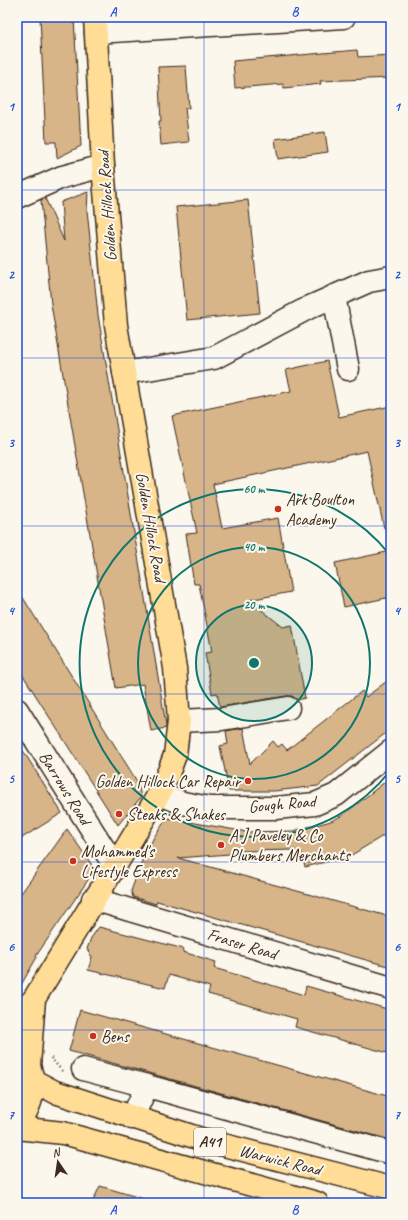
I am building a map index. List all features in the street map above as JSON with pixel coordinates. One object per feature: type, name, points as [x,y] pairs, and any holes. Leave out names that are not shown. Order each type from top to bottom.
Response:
[{"type":"main road","name":"Golden Hillock Road","points":[[17,1017],[34,999],[93,899],[159,794],[175,755],[179,722],[175,668],[116,325],[103,166],[95,25]]},
{"type":"main road","name":"Golden Hillock Road","points":[[17,1124],[25,1115],[27,1066],[34,999]]},
{"type":"main road","name":"Warwick Road","points":[[27,1066],[55,1092],[132,1118],[204,1140],[391,1188]]},
{"type":"main road","name":"Warwick Road","points":[[17,1128],[63,1133],[317,1203]]},
{"type":"street","points":[[95,25],[344,17]]},
{"type":"street","points":[[17,197],[62,177],[103,166]]},
{"type":"street","points":[[124,373],[214,358],[310,307],[334,296],[369,281],[391,277]]},
{"type":"street","points":[[334,296],[348,369]]},
{"type":"street","points":[[179,722],[222,719],[288,708]]},
{"type":"street","name":"Barrows Road","points":[[17,710],[114,865]]},
{"type":"street","name":"Gough Road","points":[[159,794],[183,803],[210,808],[276,808],[315,804],[336,795],[391,751]]},
{"type":"street","name":"Fraser Road","points":[[93,899],[391,988]]},
{"type":"street","points":[[73,1071],[146,1086],[391,1153]]},
{"type":"street","points":[[132,1118],[146,1086]]},
{"type":"path","points":[[50,1057],[73,1071]]},
{"type":"building","points":[[40,17],[74,17],[81,146],[57,158],[56,142],[46,142]]},
{"type":"building","points":[[357,50],[358,57],[391,55],[391,78],[320,81],[321,84],[284,88],[283,84],[235,88],[233,61]]},
{"type":"building","points":[[186,66],[189,108],[185,108],[189,142],[161,145],[158,67]]},
{"type":"building","points":[[325,132],[328,152],[278,159],[275,139]]},
{"type":"building","points":[[88,192],[87,210],[98,315],[166,725],[166,728],[151,731],[143,684],[116,688],[51,304],[41,200],[45,198],[64,241],[61,202]]},
{"type":"building","points":[[248,200],[260,313],[187,320],[176,207]]},
{"type":"building","points":[[327,361],[339,417],[391,406],[391,528],[384,528],[367,451],[213,484],[222,528],[278,518],[291,592],[249,600],[283,627],[292,625],[305,698],[297,700],[292,696],[286,696],[220,707],[217,693],[212,694],[205,653],[212,652],[199,584],[194,584],[186,534],[197,533],[172,416],[291,391],[286,370]]},
{"type":"building","points":[[391,551],[391,597],[344,607],[335,563]]},
{"type":"building","points":[[17,588],[138,783],[141,797],[118,825],[17,666]]},
{"type":"building","points":[[391,678],[391,729],[318,786],[274,791],[229,791],[220,746],[228,744],[226,731],[243,728],[250,764],[273,741],[278,747],[282,744],[287,750],[362,691],[366,697]]},
{"type":"building","points":[[17,741],[62,813],[17,841]]},
{"type":"building","points":[[391,777],[391,831],[350,856],[305,867],[302,853],[296,854],[295,850],[242,851],[242,853],[178,858],[391,917],[391,967],[157,901],[156,904],[133,897],[131,891],[142,861],[154,837],[167,818],[247,832],[293,831],[331,821],[343,815]]},
{"type":"building","points":[[67,829],[94,868],[88,880],[36,956],[37,957],[17,992],[17,899]]},
{"type":"building","points":[[99,927],[184,949],[183,952],[216,962],[214,968],[304,995],[306,986],[391,1010],[391,1054],[295,1027],[297,1019],[208,994],[210,987],[169,975],[165,988],[88,970],[92,957],[87,949],[91,938]]},
{"type":"building","points":[[80,1010],[391,1097],[391,1140],[69,1051]]},
{"type":"building","points":[[100,1186],[144,1199],[143,1203],[92,1203]]},
{"type":"place","name":"Ark Boulton Academy","points":[[278,509]]},
{"type":"place","name":"Golden Hillock Car Repair","points":[[248,781]]},
{"type":"place","name":"Steaks & Shakes","points":[[119,814]]},
{"type":"place","name":"A J Paveley & Co Plumbers Merchants","points":[[221,845]]},
{"type":"place","name":"Mohammed's Lifestyle Express","points":[[73,861]]},
{"type":"place","name":"Bens","points":[[93,1036]]}]
